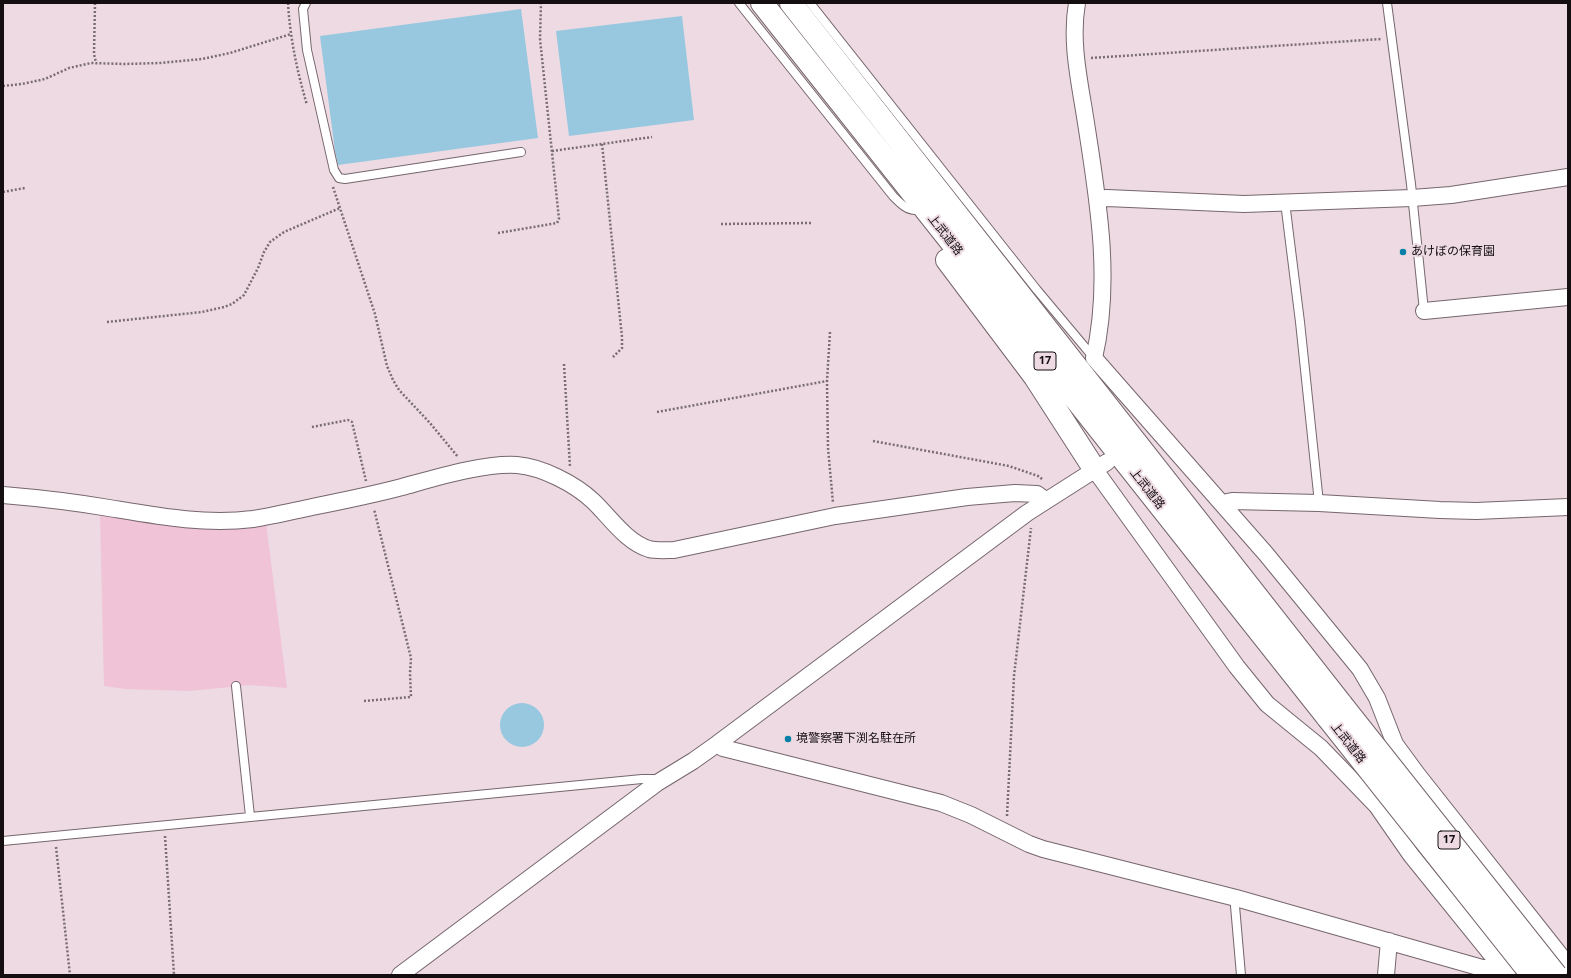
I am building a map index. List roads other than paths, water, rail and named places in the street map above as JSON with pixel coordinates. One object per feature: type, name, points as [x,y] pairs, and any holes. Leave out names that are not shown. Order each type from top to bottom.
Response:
[{"type":"highway","name":"上武道路","points":[[762,3],[896,174],[1335,712],[1556,975]]},
{"type":"highway","name":"上武道路","points":[[791,3],[1335,712],[1532,975]]},
{"type":"highway","points":[[896,174],[953,270],[1101,466]]},
{"type":"street","points":[[1077,3],[1074,31],[1076,59],[1098,199],[1102,279],[1099,321],[1094,358],[1222,503],[1360,669],[1377,698],[1395,744],[1568,965]]},
{"type":"street","points":[[1098,199],[1107,198],[1229,204],[1412,198],[1450,196],[1568,178]]},
{"type":"street","points":[[1424,312],[1568,297]]},
{"type":"street","points":[[1142,436],[1155,426]]},
{"type":"street","points":[[3,495],[68,502],[188,521],[219,521],[253,519],[370,495],[469,471],[502,465],[519,465],[536,469],[567,483],[592,500],[623,532],[639,544],[658,550],[674,550],[835,516],[967,497],[1015,493],[1037,494],[1051,497]]},
{"type":"street","points":[[400,975],[657,783],[717,744],[1026,513],[1101,466],[1237,667],[1267,704],[1321,748],[1377,806],[1411,855],[1505,971]]},
{"type":"street","points":[[1222,503],[1232,501],[1319,503],[1484,511],[1568,508]]},
{"type":"street","points":[[717,744],[724,748],[739,752],[941,803],[971,815],[1029,844],[1043,849],[1236,898],[1482,968],[1493,968],[1505,971]]},
{"type":"street","points":[[1377,806],[1417,774]]},
{"type":"street","points":[[1505,971],[1544,936]]},
{"type":"street","points":[[1386,975],[1390,942]]},
{"type":"lane","points":[[306,3],[303,9],[307,50],[334,170],[339,178],[344,179],[521,152]]},
{"type":"lane","points":[[739,3],[893,196],[906,208],[916,210]]},
{"type":"lane","points":[[810,3],[1037,290],[1094,358]]},
{"type":"lane","points":[[1387,3],[1412,198],[1424,312]]},
{"type":"lane","points":[[1285,202],[1300,322],[1319,503]]},
{"type":"lane","points":[[236,686],[250,816]]},
{"type":"lane","points":[[3,841],[642,778],[653,779],[657,783]]},
{"type":"lane","points":[[1236,898],[1235,906],[1241,975]]},
{"type":"place","name":"あけぼの保育園","points":[[1403,252]]},
{"type":"place","name":"境警察署下渕名駐在所","points":[[788,739]]}]
